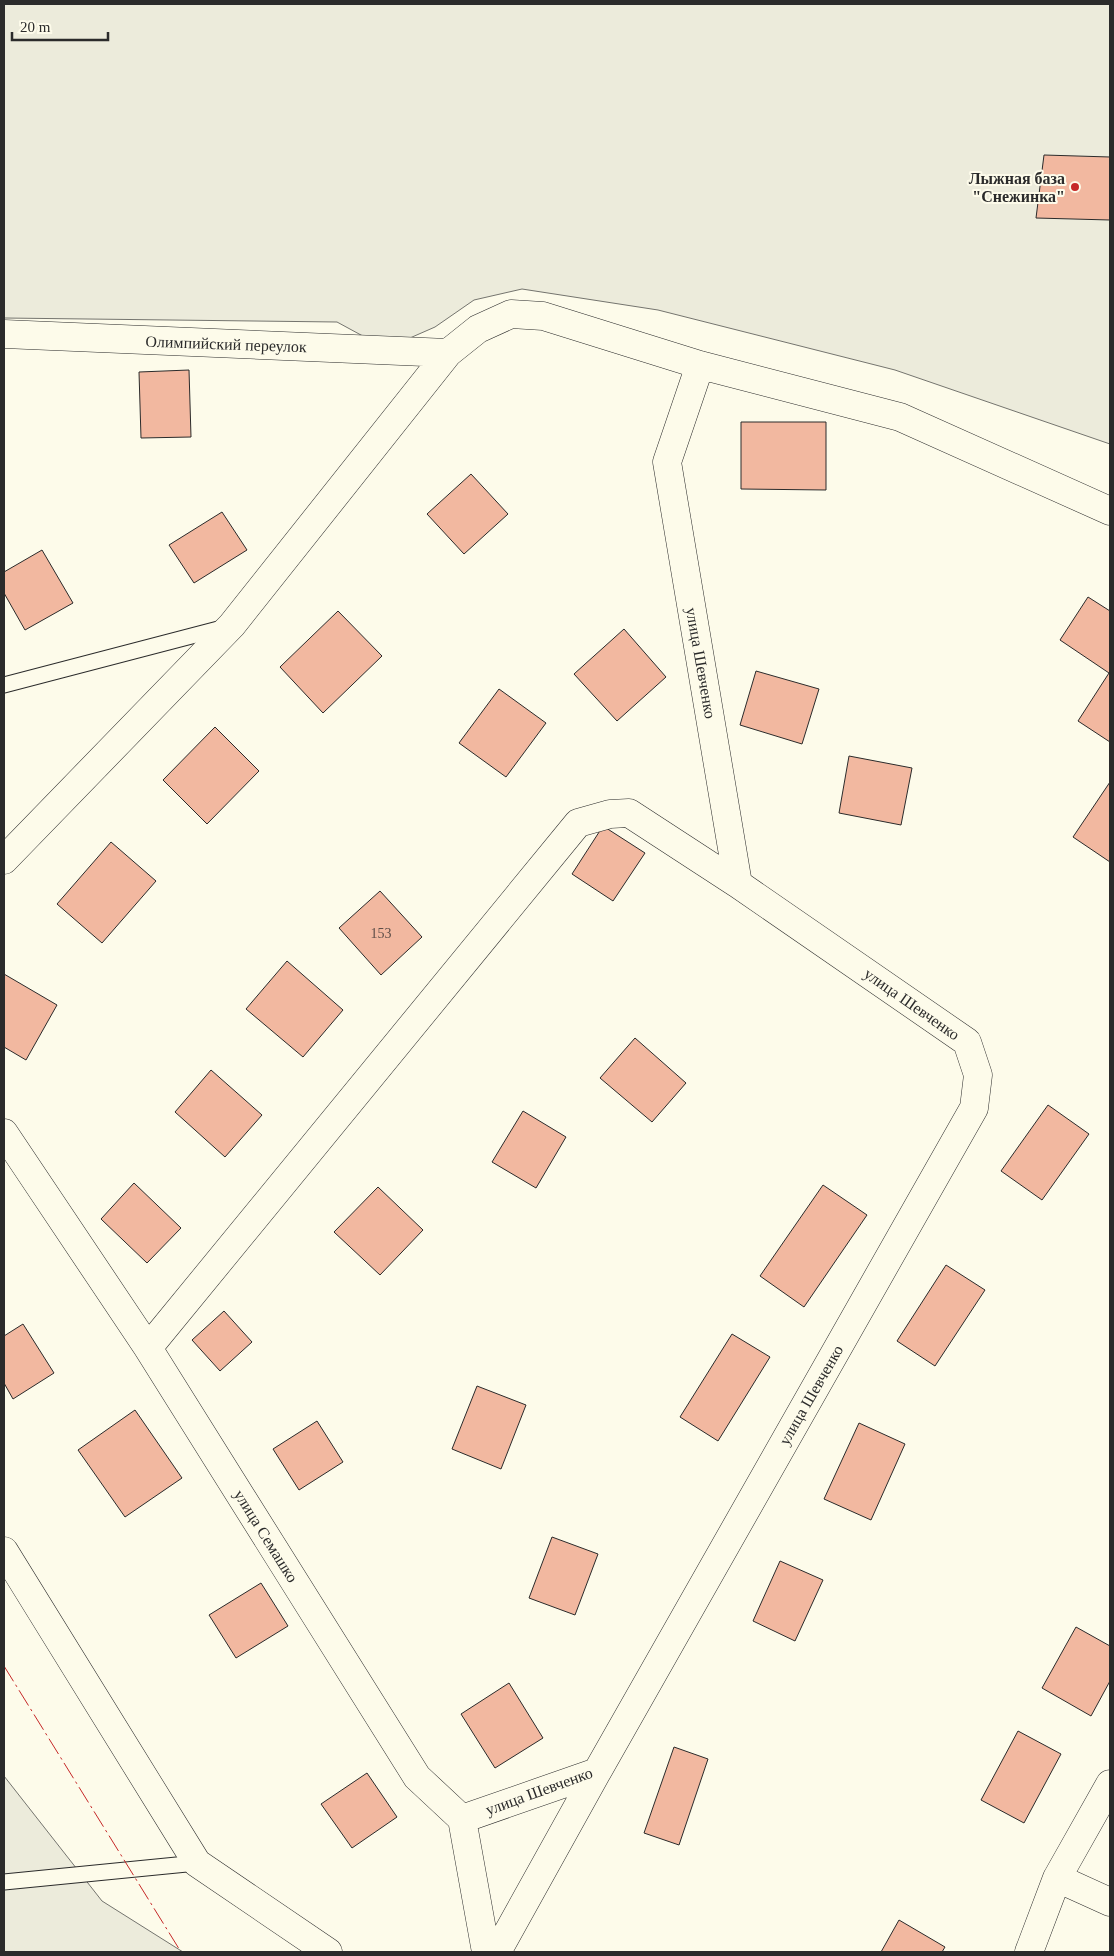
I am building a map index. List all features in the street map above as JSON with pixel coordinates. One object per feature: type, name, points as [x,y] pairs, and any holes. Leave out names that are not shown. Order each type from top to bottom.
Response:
[{"type":"street","points":[[4,860],[232,625],[448,353],[478,329],[511,314],[543,316],[700,365],[900,418],[1110,511]]},
{"type":"street","name":"Олимпийский переулок","points":[[4,334],[448,353]]},
{"type":"street","name":"улица Шевченко","points":[[462,1820],[597,1772],[974,1108],[978,1075],[967,1042],[738,884],[667,462],[700,365]]},
{"type":"street","points":[[148,1348],[578,823],[610,814],[629,813],[738,884]]},
{"type":"street","name":"улица Семашко","points":[[4,1133],[148,1348],[417,1777],[462,1820]]},
{"type":"street","points":[[4,1551],[197,1863],[328,1952]]},
{"type":"street","points":[[497,1952],[597,1772]]},
{"type":"street","points":[[1029,1952],[1057,1878],[1110,1784]]},
{"type":"street","points":[[462,1820],[486,1952]]},
{"type":"street","points":[[1057,1878],[1110,1902]]},
{"type":"lane","points":[[4,685],[232,625]]},
{"type":"lane","points":[[4,1882],[197,1863]]},
{"type":"shaded area","points":[[4,4],[1110,4],[1110,444],[895,370],[658,310],[522,289],[474,300],[435,327],[403,341],[372,341],[337,322],[4,318]]},
{"type":"shaded area","points":[[4,1776],[102,1901],[183,1952],[4,1952]]},
{"type":"building","name":"Лыжная база \"Снежинка\"","points":[[1044,155],[1110,157],[1110,220],[1036,218]]},
{"type":"building","points":[[189,370],[191,437],[141,438],[139,372]]},
{"type":"building","points":[[741,422],[826,422],[826,490],[741,489]]},
{"type":"building","points":[[471,474],[508,514],[464,554],[427,514]]},
{"type":"building","points":[[222,512],[247,550],[194,583],[169,545]]},
{"type":"building","points":[[42,550],[73,603],[25,630],[4,593],[4,572]]},
{"type":"building","points":[[1088,597],[1110,611],[1110,742],[1078,721],[1109,673],[1060,640]]},
{"type":"building","points":[[338,611],[382,656],[323,713],[280,667]]},
{"type":"building","points":[[624,629],[666,677],[617,721],[574,674]]},
{"type":"building","points":[[756,671],[819,689],[802,744],[740,725]]},
{"type":"building","points":[[499,689],[546,723],[506,777],[459,743]]},
{"type":"building","points":[[215,727],[259,771],[207,824],[163,780]]},
{"type":"building","points":[[849,756],[912,768],[901,825],[839,813]]},
{"type":"building","points":[[1110,782],[1110,862],[1073,837]]},
{"type":"building","points":[[603,826],[645,853],[613,901],[572,874]]},
{"type":"building","points":[[111,842],[156,881],[102,943],[57,904]]},
{"type":"building","points":[[380,891],[422,937],[381,975],[339,928]]},
{"type":"building","points":[[287,961],[343,1010],[303,1057],[246,1009]]},
{"type":"building","points":[[4,974],[57,1005],[26,1060],[4,1047]]},
{"type":"building","points":[[635,1038],[686,1083],[652,1122],[600,1078]]},
{"type":"building","points":[[211,1070],[262,1115],[225,1157],[175,1112]]},
{"type":"building","points":[[1048,1105],[1089,1134],[1042,1200],[1001,1171]]},
{"type":"building","points":[[523,1111],[566,1137],[536,1188],[492,1162]]},
{"type":"building","points":[[134,1183],[181,1228],[147,1263],[101,1219]]},
{"type":"building","points":[[823,1185],[867,1215],[804,1307],[760,1276]]},
{"type":"building","points":[[378,1187],[423,1230],[380,1275],[334,1232]]},
{"type":"building","points":[[946,1265],[985,1290],[935,1366],[897,1341]]},
{"type":"building","points":[[224,1311],[252,1342],[220,1371],[192,1340]]},
{"type":"building","points":[[23,1324],[54,1373],[13,1399],[4,1383],[4,1336]]},
{"type":"building","points":[[732,1334],[770,1357],[718,1441],[680,1417]]},
{"type":"building","points":[[477,1386],[526,1405],[501,1469],[452,1449]]},
{"type":"building","points":[[135,1410],[182,1478],[125,1517],[78,1450]]},
{"type":"building","points":[[317,1421],[343,1462],[299,1490],[273,1449]]},
{"type":"building","points":[[859,1423],[905,1444],[871,1520],[824,1499]]},
{"type":"building","points":[[552,1537],[598,1554],[575,1615],[529,1598]]},
{"type":"building","points":[[780,1561],[823,1580],[795,1641],[753,1621]]},
{"type":"building","points":[[261,1583],[288,1626],[236,1658],[209,1615]]},
{"type":"building","points":[[1076,1627],[1110,1646],[1110,1681],[1091,1716],[1042,1688]]},
{"type":"building","points":[[509,1683],[543,1738],[495,1768],[461,1714]]},
{"type":"building","points":[[1018,1731],[1061,1754],[1024,1823],[981,1800]]},
{"type":"building","points":[[674,1747],[708,1759],[679,1845],[644,1833]]},
{"type":"building","points":[[367,1773],[397,1817],[352,1848],[321,1804]]},
{"type":"building","points":[[899,1920],[945,1947],[942,1952],[881,1952]]},
{"type":"power","points":[[4,1666],[181,1952]]},
{"type":"place","name":"Лыжная база \"Снежинка\"","points":[[1075,187]]}]
